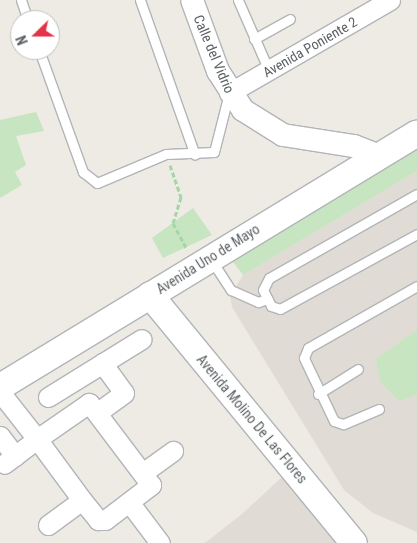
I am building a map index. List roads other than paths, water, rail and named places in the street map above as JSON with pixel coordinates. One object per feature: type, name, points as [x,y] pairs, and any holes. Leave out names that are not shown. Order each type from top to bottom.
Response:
[{"type":"main road","name":"Avenida Uno de Mayo","points":[[0,387],[377,155],[417,133]]},
{"type":"main road","name":"Avenida Molino De Las Flores","points":[[150,295],[354,543]]},
{"type":"street","name":"Calle del Vidrio","points":[[192,0],[229,93],[268,129],[354,146],[377,155]]},
{"type":"street","name":"Avenida Poniente 2","points":[[229,93],[390,0]]},
{"type":"street","points":[[48,397],[142,339]]},
{"type":"street","points":[[98,412],[124,393],[102,363]]},
{"type":"street","points":[[0,392],[37,439],[82,500],[100,521],[151,485],[144,472],[98,412],[86,404],[37,439],[10,460],[0,436]]},
{"type":"street","points":[[144,472],[173,452]]},
{"type":"street","points":[[48,525],[82,500]]},
{"type":"street","points":[[129,502],[160,543]]},
{"type":"lane","points":[[140,0],[196,155]]},
{"type":"lane","points":[[238,0],[269,71]]},
{"type":"lane","points":[[254,40],[290,19]]},
{"type":"lane","points":[[43,60],[88,179],[98,183],[166,154],[196,155],[216,148],[229,93]]},
{"type":"lane","points":[[417,194],[269,278],[263,290],[268,299],[280,309],[417,234]]},
{"type":"lane","points":[[204,263],[231,290],[258,302],[268,299]]},
{"type":"lane","points":[[379,409],[343,424],[329,417],[305,367],[308,348],[417,286]]},
{"type":"lane","points":[[318,394],[358,369]]}]
